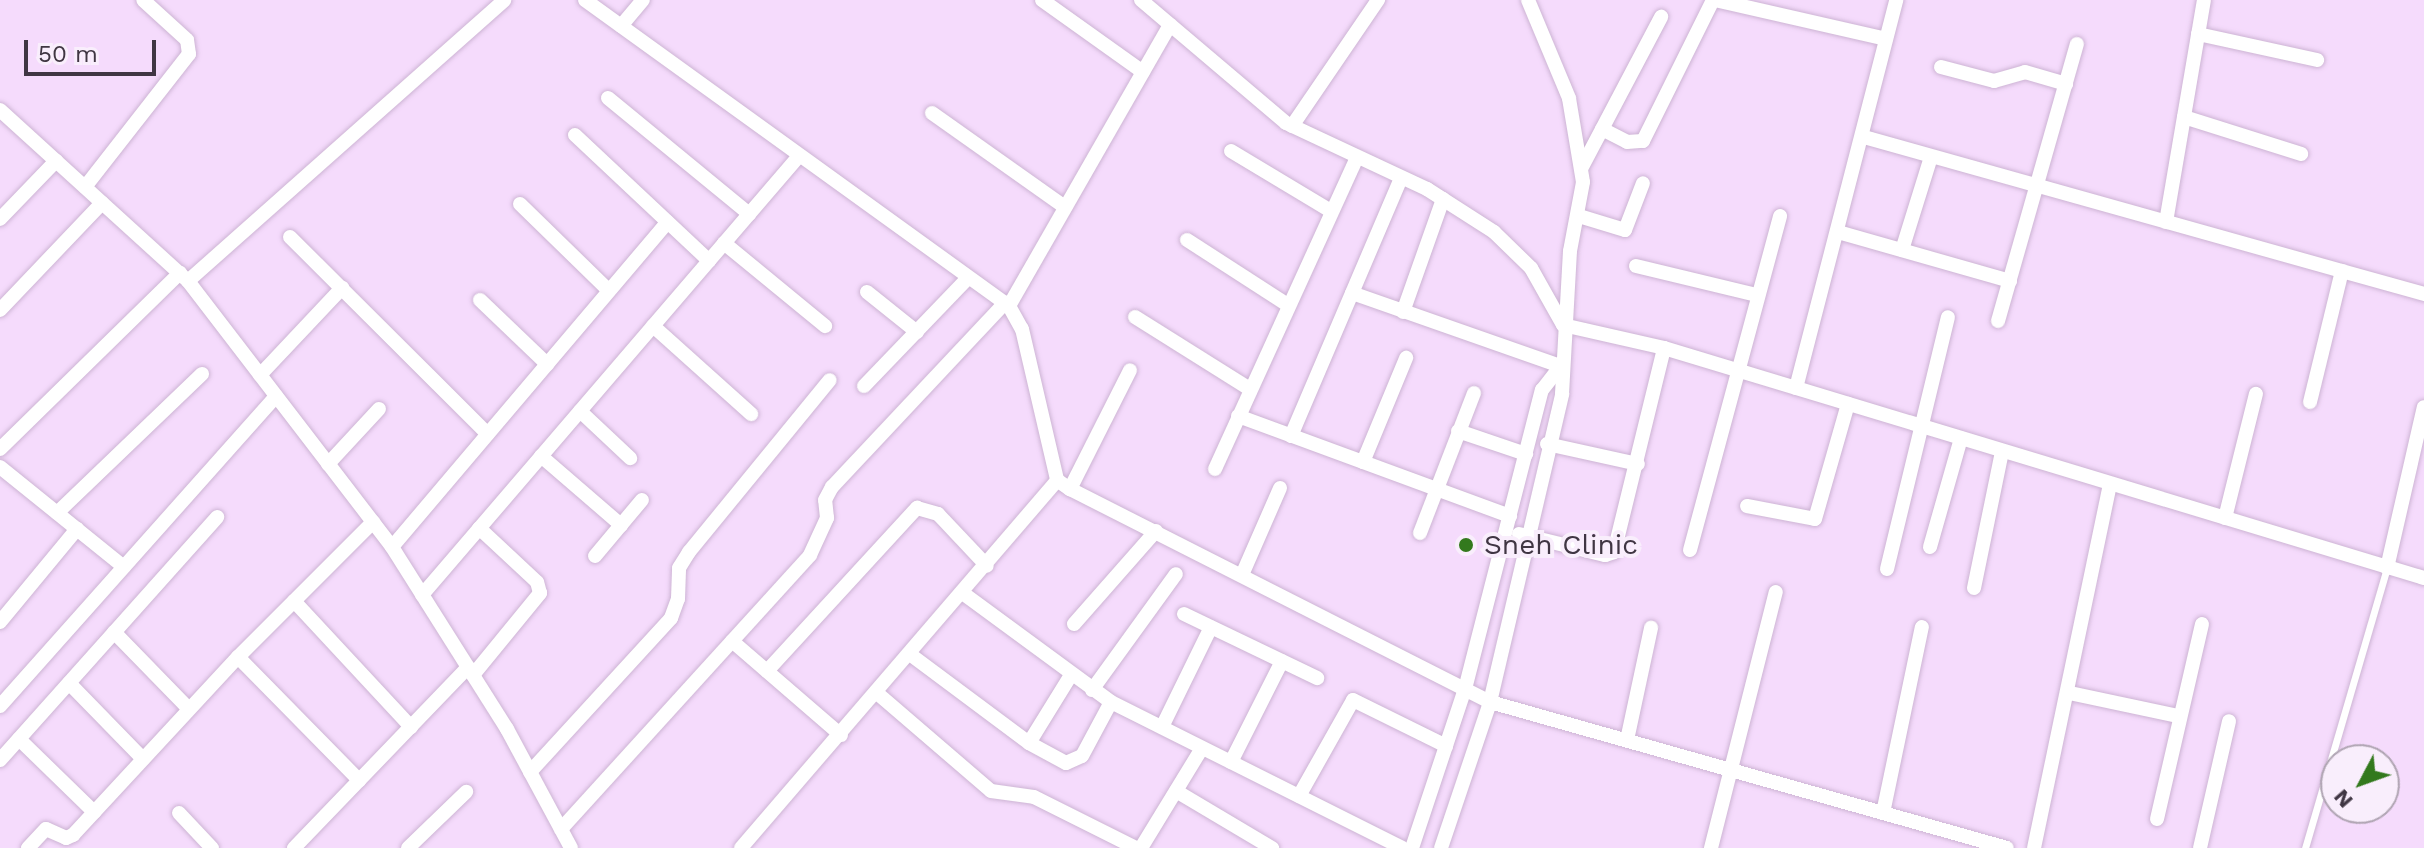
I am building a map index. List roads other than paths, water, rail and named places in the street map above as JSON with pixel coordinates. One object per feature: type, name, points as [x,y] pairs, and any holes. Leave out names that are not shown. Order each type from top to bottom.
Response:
[{"type":"street","points":[[85,187],[189,54],[187,40],[143,0]]},
{"type":"street","points":[[0,449],[184,277],[504,0]]},
{"type":"street","points":[[585,0],[1007,305],[1022,329],[1057,480],[1070,489],[1490,702],[2007,848]]},
{"type":"street","points":[[621,26],[643,0]]},
{"type":"street","points":[[1042,0],[1143,72]]},
{"type":"street","points":[[1141,0],[1248,96],[1292,126],[1443,199],[1494,232],[1531,268],[1563,325],[1664,348],[2424,578]]},
{"type":"street","points":[[1292,126],[1378,0]]},
{"type":"street","points":[[1441,848],[1490,702],[1547,444],[1562,394],[1563,325],[1579,216],[1582,167],[1569,98],[1528,0]]},
{"type":"street","points":[[1602,129],[1627,142],[1643,141],[1714,0],[1886,39]]},
{"type":"street","points":[[1796,388],[1864,137],[1896,0]]},
{"type":"street","points":[[2166,222],[2204,0]]},
{"type":"street","points":[[1582,167],[1661,17]]},
{"type":"street","points":[[561,829],[810,555],[827,518],[825,500],[832,487],[1007,305],[1170,25]]},
{"type":"street","points":[[2198,34],[2317,60]]},
{"type":"street","points":[[1998,321],[2039,187],[2077,44]]},
{"type":"street","points":[[1941,67],[1994,81],[2025,72],[2066,84]]},
{"type":"street","points":[[608,98],[749,214]]},
{"type":"street","points":[[0,110],[184,277],[260,375],[392,547],[470,671],[571,848]]},
{"type":"street","points":[[932,113],[1065,207]]},
{"type":"street","points":[[2184,117],[2301,154]]},
{"type":"street","points":[[575,135],[709,261]]},
{"type":"street","points":[[1864,137],[2424,294]]},
{"type":"street","points":[[1231,151],[1331,211]]},
{"type":"street","points":[[422,595],[799,156]]},
{"type":"street","points":[[1902,250],[1931,157]]},
{"type":"street","points":[[1215,469],[1356,159]]},
{"type":"street","points":[[0,219],[56,161]]},
{"type":"street","points":[[1291,436],[1401,178]]},
{"type":"street","points":[[1579,216],[1625,230],[1643,183]]},
{"type":"street","points":[[1403,312],[1443,199]]},
{"type":"street","points":[[0,310],[102,203]]},
{"type":"street","points":[[520,204],[609,291]]},
{"type":"street","points":[[1690,550],[1736,370],[1780,216]]},
{"type":"street","points":[[392,547],[668,222]]},
{"type":"street","points":[[1838,232],[2010,281]]},
{"type":"street","points":[[290,237],[488,434]]},
{"type":"street","points":[[1187,240],[1288,305]]},
{"type":"street","points":[[724,243],[825,326]]},
{"type":"street","points":[[1636,266],[1757,295]]},
{"type":"street","points":[[2310,402],[2342,271]]},
{"type":"street","points":[[864,386],[968,278]]},
{"type":"street","points":[[260,375],[342,288]]},
{"type":"street","points":[[867,292],[917,332]]},
{"type":"street","points":[[1352,293],[1561,366]]},
{"type":"street","points":[[480,300],[547,364]]},
{"type":"street","points":[[1135,317],[1250,389]]},
{"type":"street","points":[[1887,569],[1948,317]]},
{"type":"street","points":[[653,326],[751,414]]},
{"type":"street","points":[[1506,531],[1605,555],[1614,552],[1664,348]]},
{"type":"street","points":[[1363,462],[1406,358]]},
{"type":"street","points":[[1412,848],[1465,689],[1542,390],[1561,366]]},
{"type":"street","points":[[1070,489],[1130,370]]},
{"type":"street","points":[[57,513],[202,374]]},
{"type":"street","points":[[530,772],[671,618],[678,599],[679,568],[689,552],[830,380]]},
{"type":"street","points":[[1420,533],[1474,393]]},
{"type":"street","points":[[2225,518],[2256,394]]},
{"type":"street","points":[[0,706],[276,396]]},
{"type":"street","points":[[1747,506],[1815,519],[1848,404]]},
{"type":"street","points":[[2387,568],[2424,407]]},
{"type":"street","points":[[328,464],[379,409]]},
{"type":"street","points":[[580,411],[630,458]]},
{"type":"street","points":[[1238,416],[1510,516]]},
{"type":"street","points":[[1458,431],[1526,454]]},
{"type":"street","points":[[1930,547],[1961,438]]},
{"type":"street","points":[[1547,444],[1638,464]]},
{"type":"street","points":[[1974,588],[2002,451]]},
{"type":"street","points":[[541,456],[621,525]]},
{"type":"street","points":[[0,467],[124,567]]},
{"type":"street","points":[[741,848],[964,594],[1057,480]]},
{"type":"street","points":[[2034,848],[2070,693],[2110,484]]},
{"type":"street","points":[[1242,575],[1280,488]]},
{"type":"street","points":[[595,556],[642,500]]},
{"type":"street","points":[[767,671],[917,508],[938,514],[987,566]]},
{"type":"street","points":[[0,760],[217,517]]},
{"type":"street","points":[[28,848],[46,829],[66,838],[73,835],[238,657],[373,522]]},
{"type":"street","points":[[294,848],[470,671],[540,593],[537,582],[479,528]]},
{"type":"street","points":[[0,622],[77,529]]},
{"type":"street","points":[[1074,624],[1156,531]]},
{"type":"street","points":[[1092,690],[1176,574]]},
{"type":"street","points":[[1711,848],[1776,592]]},
{"type":"street","points":[[964,594],[1111,702],[1403,848]]},
{"type":"street","points":[[294,601],[411,727]]},
{"type":"street","points":[[1184,614],[1317,678]]},
{"type":"street","points":[[2157,819],[2178,716],[2202,624]]},
{"type":"street","points":[[1162,727],[1211,627]]},
{"type":"street","points":[[1883,813],[1922,627]]},
{"type":"street","points":[[1627,740],[1651,628]]},
{"type":"street","points":[[114,632],[189,709]]},
{"type":"street","points":[[732,641],[841,735]]},
{"type":"street","points":[[911,655],[1029,743],[1074,762],[1111,702]]},
{"type":"street","points":[[238,657],[359,780]]},
{"type":"street","points":[[1231,762],[1282,661]]},
{"type":"street","points":[[1029,743],[1071,675]]},
{"type":"street","points":[[69,683],[143,759]]},
{"type":"street","points":[[877,693],[991,791],[1034,797],[1138,848],[1202,748]]},
{"type":"street","points":[[2070,693],[2178,716]]},
{"type":"street","points":[[1299,796],[1353,700],[1446,746]]},
{"type":"street","points":[[2200,848],[2229,721]]},
{"type":"street","points":[[19,739],[94,812]]},
{"type":"street","points":[[1176,791],[1272,848]]},
{"type":"street","points":[[419,844],[466,792]]},
{"type":"street","points":[[179,813],[212,848]]},
{"type":"lane","points":[[2305,848],[2387,568]]},
{"type":"place","name":"Sneh Clinic","points":[[1466,545]]}]
